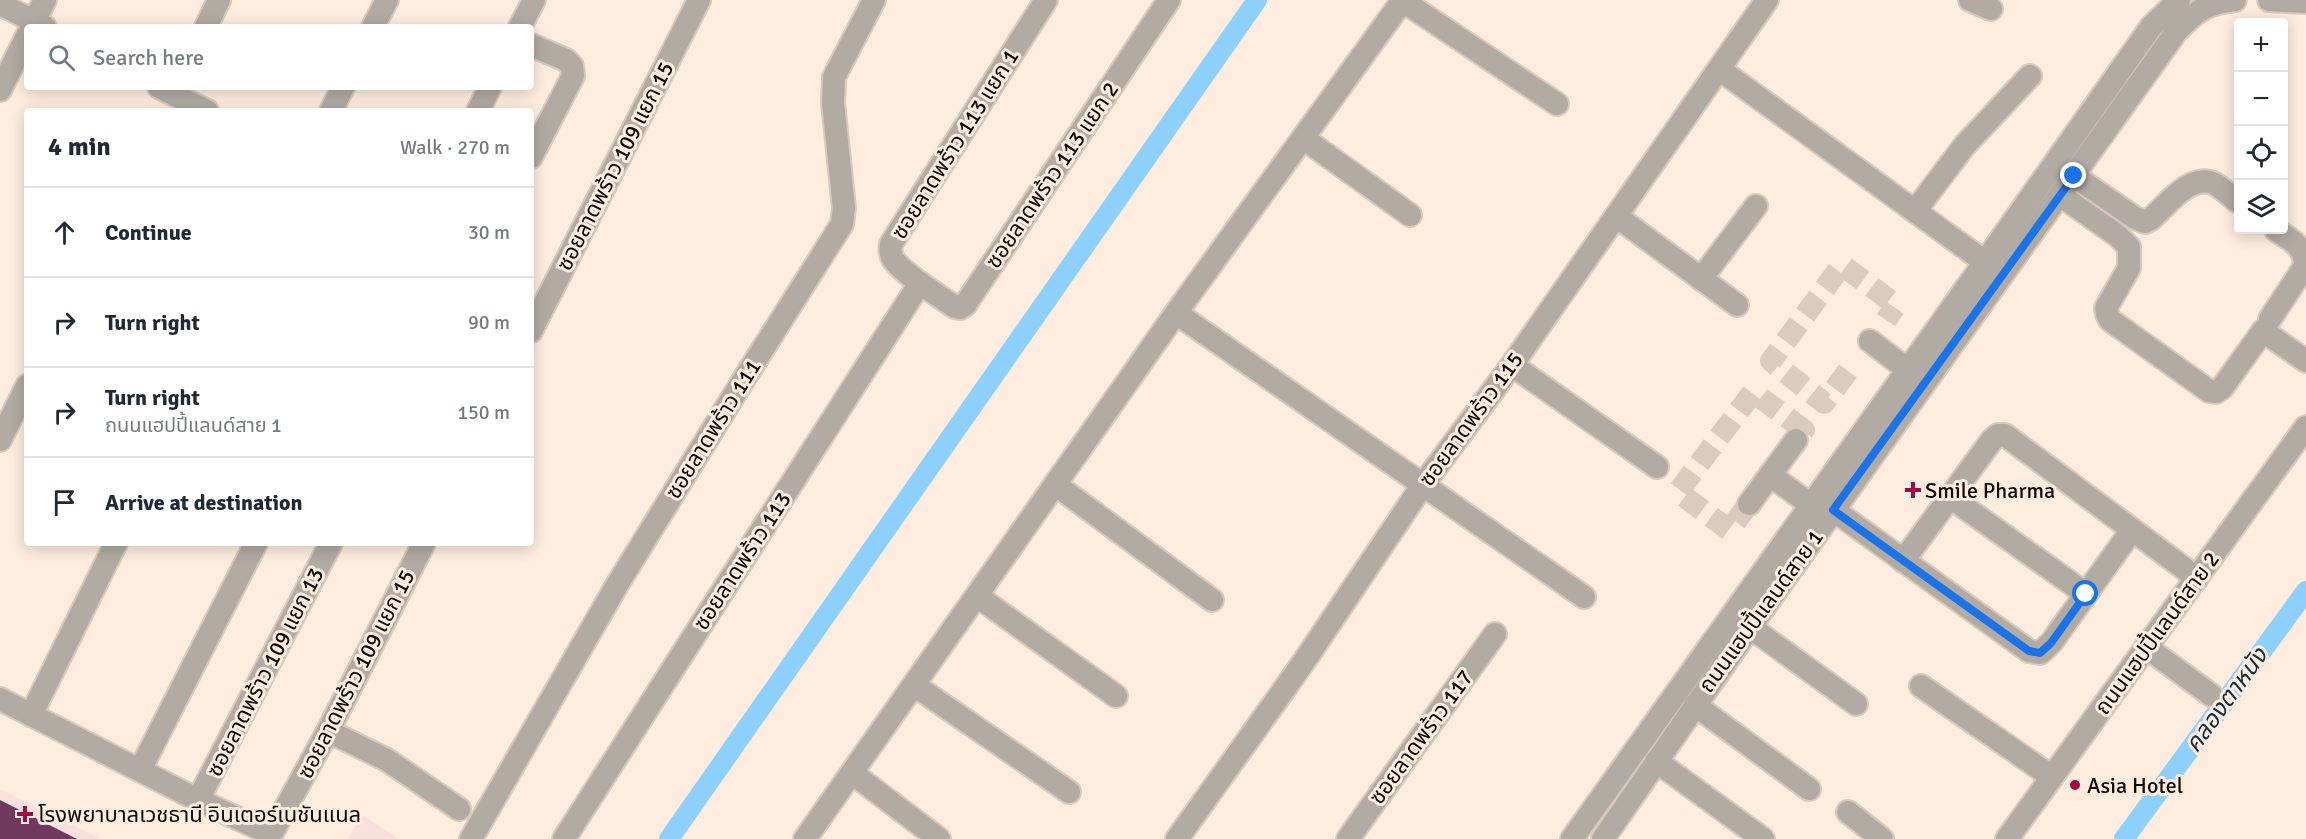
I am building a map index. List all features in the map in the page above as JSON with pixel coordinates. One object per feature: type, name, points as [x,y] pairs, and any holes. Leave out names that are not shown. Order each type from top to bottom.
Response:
[{"type":"street","points":[[36,24],[45,0]]},
{"type":"street","points":[[207,24],[219,0]]},
{"type":"street","points":[[375,24],[387,0]]},
{"type":"street","points":[[522,24],[534,0]]},
{"type":"street","name":"ซอยลาดพร้าว 109 แยก 15","points":[[534,325],[699,0]]},
{"type":"street","name":"ซอยลาดพร้าว 111","points":[[471,839],[617,585],[842,224],[844,208],[833,103],[834,77],[874,0]]},
{"type":"street","name":"ซอยลาดพร้าว 113 แยก 1","points":[[920,283],[894,260],[890,251],[891,244],[1046,0]]},
{"type":"street","name":"ซอยลาดพร้าว 113 แยก 2","points":[[920,283],[955,307],[960,309],[965,305],[1169,0]]},
{"type":"street","points":[[805,839],[1176,313],[1403,0],[1557,104]]},
{"type":"street","name":"ซอยลาดพร้าว 115","points":[[1177,839],[1303,663],[1422,486],[1512,365],[1767,0]]},
{"type":"street","points":[[1970,0],[1991,9]]},
{"type":"street","name":"ถนนแฮปปี้แลนด์สาย 1","points":[[1877,431],[1908,370],[2151,27],[2179,0]]},
{"type":"street","name":"ถนนแฮปปี้แลนด์สาย 1","points":[[1572,839],[1820,504],[2060,195],[2176,32],[2199,11],[2215,2],[2227,0]]},
{"type":"street","points":[[2269,0],[2306,2]]},
{"type":"street","points":[[0,4],[28,24]]},
{"type":"street","points":[[0,90],[24,46]]},
{"type":"street","points":[[534,46],[566,60],[572,66],[573,76],[534,151]]},
{"type":"street","points":[[1719,69],[1985,262]]},
{"type":"street","points":[[1915,211],[1965,145],[2030,76]]},
{"type":"street","points":[[332,108],[342,90]]},
{"type":"street","points":[[480,108],[488,90]]},
{"type":"street","points":[[168,95],[200,108]]},
{"type":"street","points":[[1303,138],[1410,215]]},
{"type":"street","points":[[2074,176],[2135,219],[2145,222],[2185,187],[2200,182],[2213,183],[2234,199]]},
{"type":"street","points":[[2060,195],[2118,236],[2129,247],[2129,268],[2106,308],[2110,320],[2209,391],[2216,392],[2222,388],[2264,331],[2306,361]]},
{"type":"street","points":[[1701,279],[1756,206]]},
{"type":"street","points":[[1616,216],[1737,305]]},
{"type":"street","points":[[2270,319],[2305,266],[2305,256],[2300,247],[2282,234]]},
{"type":"street","name":"ซอยลาดพร้าว 113","points":[[564,839],[920,283]]},
{"type":"street","points":[[1176,313],[1584,597]]},
{"type":"street","points":[[1870,341],[1908,370]]},
{"type":"street","points":[[1512,365],[1657,467]]},
{"type":"street","points":[[0,440],[24,392]]},
{"type":"street","name":"ถนนแฮปปี้แลนด์สาย 2","points":[[2007,839],[2306,427]]},
{"type":"street","points":[[1904,561],[1992,440],[1998,435],[2006,435],[2197,578]]},
{"type":"street","points":[[1749,504],[1796,440]]},
{"type":"street","points":[[1770,475],[1820,504],[1904,561],[2029,651],[2040,653],[2051,643],[2132,530]]},
{"type":"street","points":[[1056,485],[1212,600]]},
{"type":"street","points":[[1950,497],[2086,594]]},
{"type":"street","name":"ถนนแฮปปี้แลนด์สาย 1","points":[[1603,839],[1749,627],[1820,504]]},
{"type":"street","points":[[31,715],[115,546]]},
{"type":"street","points":[[140,770],[254,546]]},
{"type":"street","name":"ซอยลาดพร้าว 109 แยก 13","points":[[198,800],[329,546]]},
{"type":"street","name":"ซอยลาดพร้าว 109 แยก 15","points":[[198,800],[267,832],[273,831],[328,731],[422,546]]},
{"type":"street","points":[[977,596],[1116,696]]},
{"type":"street","points":[[1749,627],[1856,704]]},
{"type":"street","name":"ซอยลาดพร้าว 117","points":[[1348,839],[1495,634]]},
{"type":"street","points":[[2146,648],[2211,695]]},
{"type":"street","points":[[914,685],[1069,792]]},
{"type":"street","points":[[1921,686],[2052,777]]},
{"type":"street","points":[[0,699],[198,800]]},
{"type":"street","points":[[1695,705],[1809,789]]},
{"type":"street","points":[[328,731],[387,760],[459,809]]},
{"type":"street","points":[[1656,761],[1763,839]]},
{"type":"street","points":[[852,773],[939,839]]},
{"type":"street","points":[[1848,812],[1882,839]]},
{"type":"shaded area","name":"โรงพยาบาลเวชธานี อินเตอร์เนชันแนล","points":[[0,789],[101,839],[0,839]]},
{"type":"shaded area","name":"โรงพยาบาลเวชธานี อินเตอร์เนชันแนล","points":[[362,815],[400,839],[348,839]]},
{"type":"building","points":[[0,800],[77,839],[0,839]]},
{"type":"waterway","points":[[669,839],[1257,0]]},
{"type":"waterway","name":"คลองตาหนัง","points":[[2124,839],[2306,591]]},
{"type":"tunnel","points":[[1848,371],[1824,403],[1771,361],[1842,265],[1896,305],[1886,320]]},
{"type":"tunnel","points":[[1749,504],[1729,530],[1678,492],[1753,392],[1804,430],[1796,440]]},
{"type":"place","name":"Smile Pharma","points":[[1913,490]]},
{"type":"place","name":"Asia Hotel","points":[[2075,785]]},
{"type":"place","name":"โรงพยาบาลเวชธานี อินเตอร์เนชันแนล","points":[[25,814]]},
{"type":"route","points":[[2074,176],[1833,510],[2029,651],[2040,653],[2051,643],[2086,594]]}]
